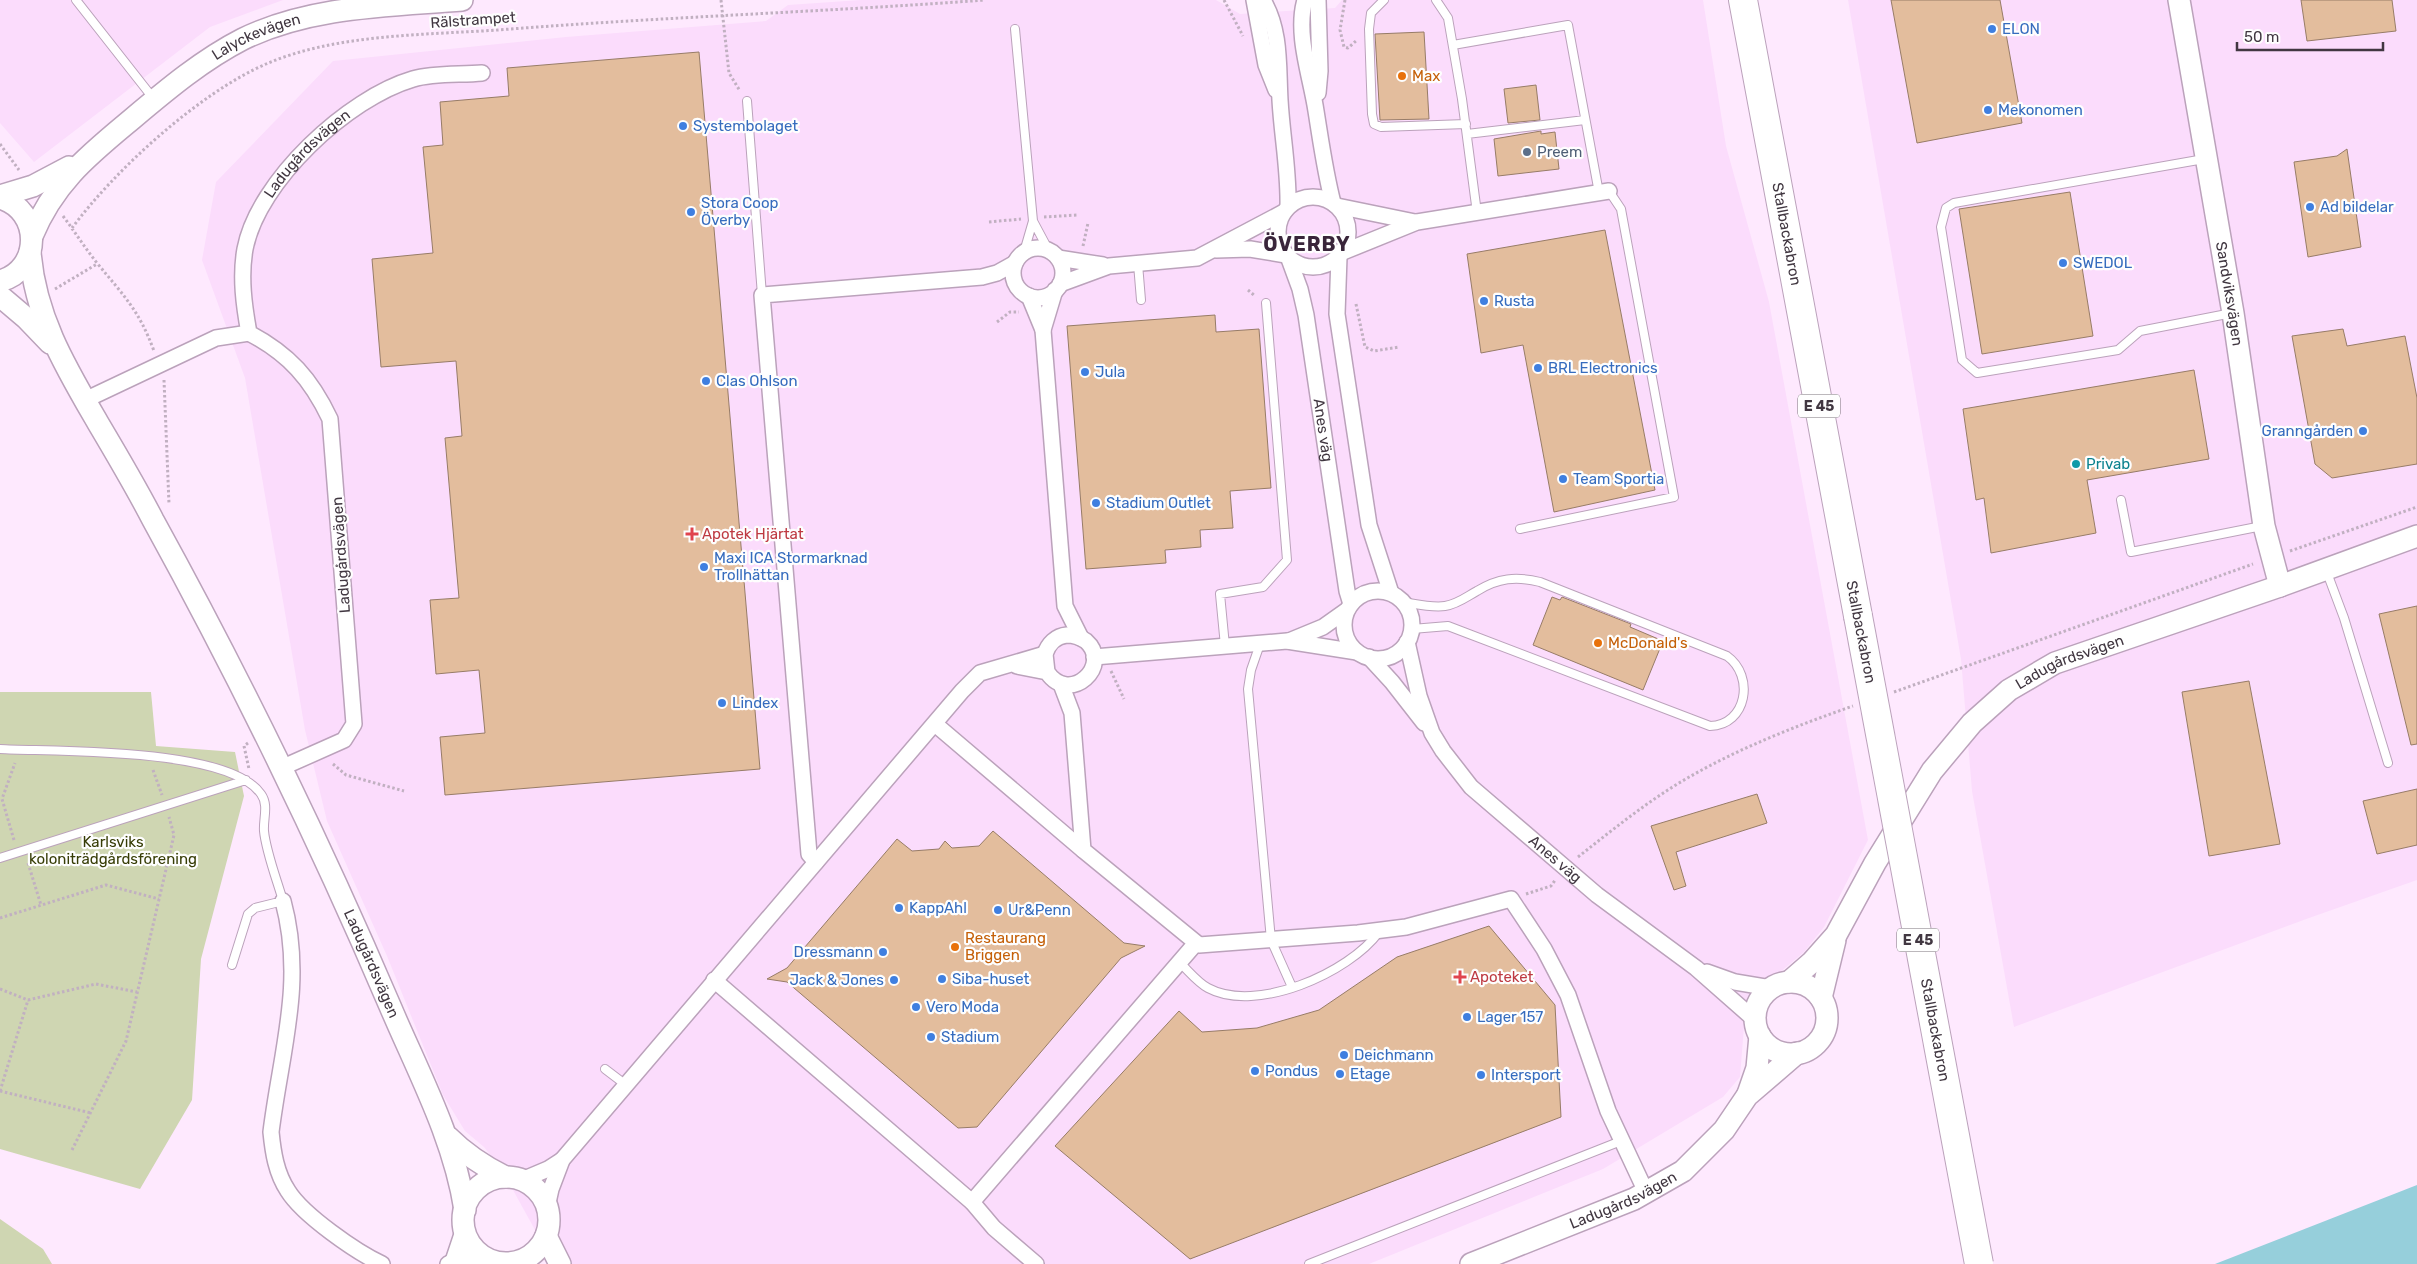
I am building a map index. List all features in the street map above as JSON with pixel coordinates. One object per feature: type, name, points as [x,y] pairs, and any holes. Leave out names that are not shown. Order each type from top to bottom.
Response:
[{"type":"highway","name":"Stallbackabron","points":[[1743,0],[1979,1264]]},
{"type":"street","name":"Lalyckevägen","points":[[31,244],[48,201],[85,158],[155,99],[220,52],[273,27],[332,11],[398,3],[462,0]]},
{"type":"street","points":[[1254,0],[1266,65],[1280,101]]},
{"type":"street","points":[[1263,0],[1273,19],[1276,36],[1280,65],[1280,101],[1289,178],[1286,209],[1278,229],[1281,247],[1288,257],[1299,265],[1315,267],[1330,264],[1341,254],[1417,222],[1604,192]]},
{"type":"street","points":[[1305,0],[1302,18],[1303,33],[1317,112],[1323,160],[1335,204],[1346,219],[1348,228],[1348,236],[1341,254]]},
{"type":"street","points":[[1317,112],[1320,71],[1318,0]]},
{"type":"street","name":"Sandviksvägen","points":[[2179,0],[2233,313],[2264,526],[2280,586]]},
{"type":"street","name":"Ladugårdsvägen","points":[[281,768],[344,740],[354,724],[330,419],[319,397],[301,372],[274,346],[249,333],[242,275],[245,248],[266,200],[284,174],[309,145],[380,92],[414,78],[482,73]]},
{"type":"street","name":"Lalyckevägen","points":[[0,197],[53,177],[85,158]]},
{"type":"street","name":"Ladugårdsvägen","points":[[0,197],[12,203],[23,214],[31,244],[32,274],[38,298],[56,349],[132,481],[222,645],[346,905],[446,1135],[462,1189],[464,1219]]},
{"type":"street","points":[[816,862],[808,854],[762,295],[982,277],[997,273],[1019,257],[1039,248],[1054,254],[1109,266],[1183,261],[1215,250],[1286,209],[1298,200],[1310,197],[1322,198],[1335,204],[1417,222]]},
{"type":"street","points":[[0,281],[17,272],[31,244]]},
{"type":"street","points":[[1215,250],[1250,249],[1288,257]]},
{"type":"street","points":[[1043,330],[1063,272],[1054,254]]},
{"type":"street","name":"Anes väg","points":[[1341,254],[1337,314],[1369,526],[1397,598]]},
{"type":"street","points":[[1017,286],[1013,275],[1019,257]]},
{"type":"street","name":"Anes väg","points":[[1288,257],[1300,289],[1306,315],[1349,607]]},
{"type":"street","points":[[1029,296],[1041,298],[1058,287],[1109,266]]},
{"type":"street","points":[[562,1160],[551,1189],[547,1207],[549,1226],[546,1236],[530,1256],[514,1262],[451,1262],[468,1201],[479,1187],[487,1182],[513,1179],[548,1169],[562,1160],[962,691],[980,673],[1045,654],[1055,639],[1065,606],[1043,330],[1029,296],[1017,286],[982,277]]},
{"type":"street","name":"Ladugårdsvägen","points":[[0,296],[26,318],[56,349]]},
{"type":"street","points":[[85,400],[159,363],[216,338],[249,333]]},
{"type":"street","name":"Ladugårdsvägen","points":[[1780,985],[1812,962],[1836,935],[1884,848],[1932,771],[1972,723],[2009,690],[2055,663],[2280,586],[2417,536]]},
{"type":"street","points":[[1094,657],[1287,641],[1323,627],[1369,592],[1397,598],[1408,610],[1409,636],[1394,655],[1377,659],[1287,641]]},
{"type":"street","points":[[1065,606],[1081,638],[1088,644],[1094,657],[1093,667],[1084,679],[1072,712]]},
{"type":"street","points":[[1349,607],[1345,618],[1345,633],[1363,655]]},
{"type":"street","points":[[1055,639],[1068,635],[1081,638]]},
{"type":"street","name":"Anes väg","points":[[1409,636],[1419,696],[1432,733]]},
{"type":"street","points":[[1045,654],[1047,672],[1053,679],[1061,684],[1076,684],[1084,679]]},
{"type":"street","name":"Anes väg","points":[[1363,655],[1392,682],[1471,787],[1597,895],[1696,968],[1758,1028]]},
{"type":"street","points":[[1011,665],[1047,672]]},
{"type":"street","points":[[1061,684],[1072,712],[1083,850]]},
{"type":"street","points":[[934,724],[1199,945],[1379,931],[1406,927],[1511,899],[1552,963],[1568,995],[1620,1142],[1646,1192]]},
{"type":"street","points":[[283,901],[290,927],[294,981],[290,1018],[272,1122],[273,1154],[288,1191],[302,1207],[366,1256],[382,1264]]},
{"type":"street","name":"Ladugårdsvägen","points":[[1821,998],[1836,935]]},
{"type":"street","points":[[972,1202],[1196,943]]},
{"type":"street","name":"Anes väg","points":[[1696,968],[1735,982],[1780,985]]},
{"type":"street","points":[[714,980],[972,1202],[994,1228],[1036,1264]]},
{"type":"street","points":[[1799,983],[1812,988],[1821,998],[1826,1010],[1826,1028],[1816,1044],[1796,1053],[1776,1051],[1765,1043],[1758,1028],[1759,1001],[1780,985],[1799,983]]},
{"type":"street","name":"Ladugårdsvägen","points":[[1471,1264],[1646,1192],[1683,1171],[1724,1130],[1747,1096],[1757,1068],[1758,1028]]},
{"type":"street","name":"Ladugårdsvägen","points":[[1747,1096],[1796,1053]]},
{"type":"street","name":"Ladugårdsvägen","points":[[446,1135],[470,1157],[513,1179]]},
{"type":"street","points":[[513,1179],[537,1191],[547,1207]]},
{"type":"street","points":[[464,1219],[476,1251],[501,1262]]},
{"type":"street","points":[[546,1236],[560,1264]]},
{"type":"lane","points":[[76,0],[155,99]]},
{"type":"lane","points":[[1384,0],[1372,14],[1370,37],[1372,114],[1374,124],[1381,128],[1466,124]]},
{"type":"lane","points":[[1436,0],[1448,18],[1466,124],[1477,213]]},
{"type":"lane","points":[[1453,45],[1568,25],[1585,120],[1604,192],[1621,209],[1674,497],[1520,529]]},
{"type":"lane","points":[[1016,29],[1033,222],[1019,257]]},
{"type":"lane","points":[[747,101],[762,295]]},
{"type":"lane","points":[[1467,134],[1585,120]]},
{"type":"lane","points":[[2206,158],[1954,203],[1946,208],[1941,227],[1962,360],[1977,373],[2118,350],[2140,331],[2233,313]]},
{"type":"lane","points":[[1033,222],[1054,254]]},
{"type":"lane","points":[[1138,264],[1141,300]]},
{"type":"lane","points":[[1225,646],[1220,594],[1263,586],[1287,560],[1266,303]]},
{"type":"lane","points":[[2121,500],[2130,552],[2264,526]]},
{"type":"lane","points":[[2325,568],[2344,618],[2388,763]]},
{"type":"lane","points":[[1397,598],[1445,606],[1462,601],[1494,582],[1509,578],[1523,578],[1540,582],[1727,656],[1736,663],[1742,673],[1744,686],[1742,702],[1734,716],[1721,726],[1710,726],[1448,626],[1409,636]]},
{"type":"lane","points":[[1260,644],[1249,678],[1248,690],[1271,940],[1292,987]]},
{"type":"lane","points":[[0,749],[148,756],[183,760],[246,780],[261,794],[265,806],[264,832],[283,901],[255,908],[248,914],[232,965]]},
{"type":"lane","points":[[0,858],[246,780]]},
{"type":"lane","points":[[1179,962],[1207,988],[1243,997],[1275,994],[1321,975],[1354,957],[1369,945],[1379,931]]},
{"type":"lane","points":[[605,1069],[626,1085]]},
{"type":"lane","points":[[1309,1264],[1620,1142]]},
{"type":"path","points":[[721,0],[729,73],[747,101]]},
{"type":"path","name":"Rälstrampet","points":[[159,363],[144,326],[130,301],[97,264],[72,228],[94,200],[120,172],[194,109],[240,77],[266,64],[300,52],[360,41],[723,14],[788,14],[985,0]]},
{"type":"path","points":[[1345,0],[1340,30],[1344,47],[1348,48],[1360,37],[1370,37]]},
{"type":"path","points":[[159,363],[164,375],[170,507]]},
{"type":"path","points":[[2272,557],[2417,507]]},
{"type":"path","points":[[1110,655],[1111,673],[1124,699]]},
{"type":"path","points":[[20,750],[2,799],[42,905]]},
{"type":"path","points":[[72,1150],[123,1049],[174,835],[166,805],[148,756]]},
{"type":"path","points":[[0,918],[106,886],[159,899]]},
{"type":"path","points":[[0,989],[28,1000],[96,984],[137,992]]},
{"type":"path","points":[[28,1000],[0,1091],[91,1113]]},
{"type":"shaded area","points":[[0,0],[283,0],[210,27],[34,162],[0,123]]},
{"type":"shaded area","points":[[861,0],[1216,0],[1240,14],[1335,8],[1342,0],[1703,0],[1726,146],[1769,302],[1868,840],[1824,927],[1804,952],[1746,1001],[1740,1077],[1723,1097],[1603,1169],[1369,1264],[565,1264],[545,1248],[502,1170],[484,1147],[465,1131],[443,1095],[387,956],[327,821],[305,730],[245,378],[202,260],[216,182],[333,61],[566,37],[766,21],[788,5]]},
{"type":"shaded area","points":[[1848,0],[2417,0],[2417,880],[2014,1027],[1972,791],[1961,659]]},
{"type":"green space","name":"Karlsviks koloniträdgårdsförening","points":[[0,692],[151,692],[156,746],[235,752],[244,796],[201,959],[192,1100],[140,1189],[0,1149]]},
{"type":"green space","points":[[0,1219],[43,1249],[52,1264],[0,1264]]},
{"type":"water","points":[[2417,1185],[2417,1264],[2215,1264]]},
{"type":"building","points":[[1891,0],[2000,0],[2022,123],[1917,143]]},
{"type":"building","points":[[2301,0],[2392,0],[2396,31],[2307,41]]},
{"type":"building","name":"Max","points":[[1424,32],[1429,119],[1380,120],[1375,34]]},
{"type":"building","points":[[699,52],[760,769],[445,795],[440,737],[485,733],[479,670],[436,674],[430,600],[459,598],[445,438],[462,436],[456,361],[381,367],[372,259],[433,253],[423,147],[443,145],[440,102],[509,96],[507,68]]},
{"type":"building","points":[[1536,85],[1540,120],[1508,123],[1504,89]]},
{"type":"building","points":[[1541,131],[1541,134],[1555,132],[1559,169],[1498,176],[1494,139]]},
{"type":"building","points":[[2347,149],[2361,247],[2308,257],[2294,162],[2337,156]]},
{"type":"building","points":[[2070,192],[2093,336],[1982,354],[1959,209]]},
{"type":"building","points":[[1605,230],[1655,490],[1554,512],[1523,345],[1481,353],[1467,254]]},
{"type":"building","points":[[1215,315],[1216,332],[1259,329],[1271,488],[1230,491],[1233,528],[1200,530],[1201,547],[1165,550],[1166,563],[1086,569],[1067,326]]},
{"type":"building","name":"Granngården","points":[[2343,329],[2347,346],[2405,336],[2417,398],[2417,464],[2332,478],[2315,464],[2292,336]]},
{"type":"building","name":"Privab","points":[[2194,370],[2209,459],[2087,480],[2096,533],[1991,553],[1984,498],[1976,500],[1963,409]]},
{"type":"building","name":"McDonald's","points":[[1552,597],[1560,600],[1562,597],[1631,624],[1630,627],[1663,641],[1643,690],[1533,645]]},
{"type":"building","points":[[2417,606],[2417,744],[2411,745],[2379,614]]},
{"type":"building","points":[[2249,681],[2280,844],[2209,856],[2182,692]]},
{"type":"building","points":[[2417,789],[2417,845],[2377,854],[2363,801]]},
{"type":"building","points":[[1757,794],[1767,823],[1676,852],[1686,886],[1674,890],[1651,826]]},
{"type":"building","name":"Siba-huset","points":[[993,831],[1124,943],[1145,946],[1121,958],[977,1127],[958,1128],[787,982],[767,979],[787,968],[897,839],[912,851],[939,849],[945,841],[952,848],[979,846]]},
{"type":"building","name":"Etage","points":[[1489,926],[1555,1005],[1561,1117],[1190,1259],[1055,1146],[1179,1011],[1202,1032],[1257,1028],[1319,1010],[1397,957]]},
{"type":"place","name":"ELON","points":[[1992,29]]},
{"type":"place","name":"Max","points":[[1402,76]]},
{"type":"place","name":"Mekonomen","points":[[1988,110]]},
{"type":"place","name":"Systembolaget","points":[[683,126]]},
{"type":"place","name":"Preem","points":[[1527,152]]},
{"type":"place","name":"Ad bildelar","points":[[2310,207]]},
{"type":"place","name":"Stora Coop Överby","points":[[691,212]]},
{"type":"place","name":"SWEDOL","points":[[2063,263]]},
{"type":"place","name":"Rusta","points":[[1484,301]]},
{"type":"place","name":"BRL Electronics","points":[[1538,368]]},
{"type":"place","name":"Jula","points":[[1085,372]]},
{"type":"place","name":"Clas Ohlson","points":[[706,381]]},
{"type":"place","name":"Granngården","points":[[2363,431]]},
{"type":"place","name":"Privab","points":[[2076,464]]},
{"type":"place","name":"Team Sportia","points":[[1563,479]]},
{"type":"place","name":"Stadium Outlet","points":[[1096,503]]},
{"type":"place","name":"Apotek Hjärtat","points":[[692,534]]},
{"type":"place","name":"Maxi ICA Stormarknad Trollhättan","points":[[704,567]]},
{"type":"place","name":"McDonald's","points":[[1598,643]]},
{"type":"place","name":"Lindex","points":[[722,703]]},
{"type":"place","name":"KappAhl","points":[[899,908]]},
{"type":"place","name":"Ur&Penn","points":[[998,910]]},
{"type":"place","name":"Restaurang Briggen","points":[[955,947]]},
{"type":"place","name":"Dressmann","points":[[883,952]]},
{"type":"place","name":"Apoteket","points":[[1460,977]]},
{"type":"place","name":"Siba-huset","points":[[942,979]]},
{"type":"place","name":"Jack & Jones","points":[[894,980]]},
{"type":"place","name":"Vero Moda","points":[[916,1007]]},
{"type":"place","name":"Lager 157","points":[[1467,1017]]},
{"type":"place","name":"Stadium","points":[[931,1037]]},
{"type":"place","name":"Deichmann","points":[[1344,1055]]},
{"type":"place","name":"Pondus","points":[[1255,1071]]},
{"type":"place","name":"Etage","points":[[1340,1074]]},
{"type":"place","name":"Intersport","points":[[1481,1075]]},
{"type":"district","name":"ÖVERBY","points":[[1307,244]]}]
